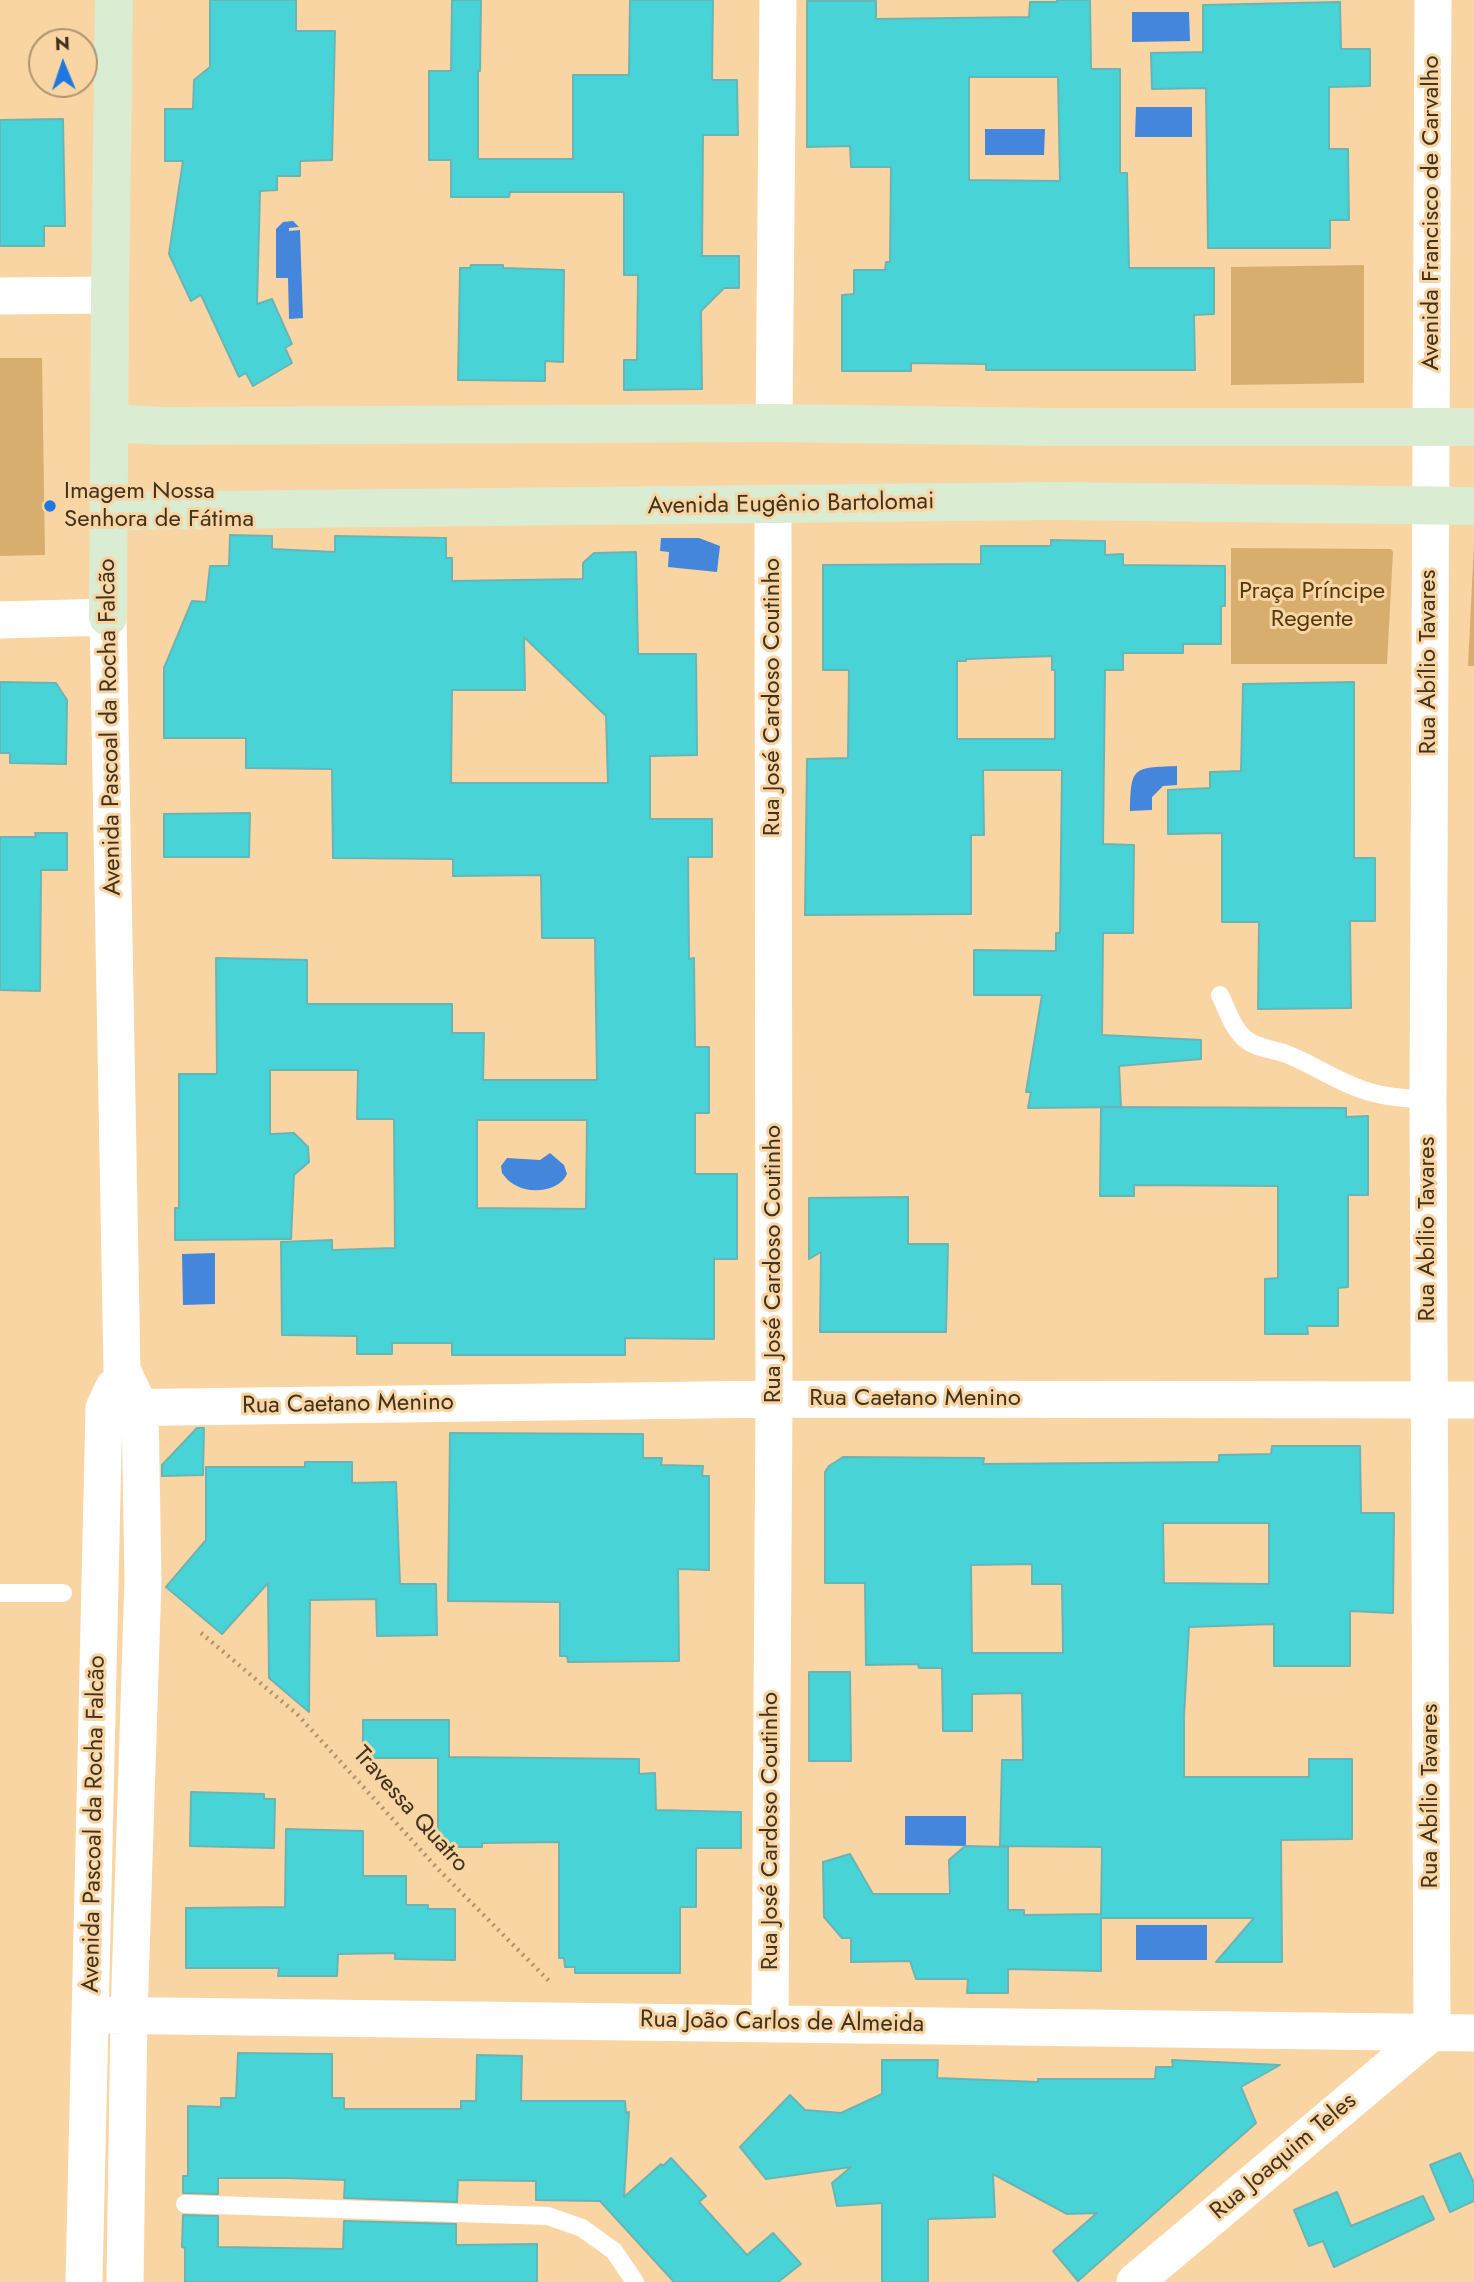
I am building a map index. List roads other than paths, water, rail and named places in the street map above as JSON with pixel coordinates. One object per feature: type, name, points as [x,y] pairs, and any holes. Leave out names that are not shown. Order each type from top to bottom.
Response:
[{"type":"street","name":"Avenida Pascoal da Rocha Falcão","points":[[114,0],[108,617],[122,1370],[140,1408],[143,1580],[129,2016],[125,2282]]},
{"type":"street","points":[[775,423],[778,0]]},
{"type":"street","name":"Avenida Francisco de Carvalho","points":[[1430,427],[1433,0]]},
{"type":"street","points":[[0,296],[110,295]]},
{"type":"street","points":[[110,423],[164,426],[775,423],[1054,427],[1474,427]]},
{"type":"street","name":"Rua Abílio Tavares","points":[[1430,427],[1430,1400],[1460,2037]]},
{"type":"street","name":"Avenida Eugênio Bartolomai","points":[[109,511],[1056,501],[1474,506]]},
{"type":"street","name":"Rua José Cardoso Coutinho","points":[[770,2023],[774,1399],[773,506]]},
{"type":"street","points":[[0,620],[108,617]]},
{"type":"street","name":"Avenida Pascoal da Rocha Falcão","points":[[85,2282],[104,1408],[122,1370]]},
{"type":"street","name":"Rua Caetano Menino","points":[[104,1408],[774,1399],[1474,1399]]},
{"type":"street","name":"Rua João Carlos de Almeida","points":[[90,2015],[584,2020],[1460,2037]]},
{"type":"street","name":"Rua Joaquim Teles","points":[[1135,2282],[1460,2037]]},
{"type":"lane","points":[[1220,995],[1232,1021],[1244,1038],[1259,1047],[1306,1062],[1359,1089],[1381,1095],[1428,1100]]},
{"type":"lane","points":[[0,1594],[63,1593]]},
{"type":"lane","points":[[185,2204],[548,2216],[582,2228],[614,2251],[635,2282]]},
{"type":"water","points":[[1132,12],[1189,12],[1190,41],[1132,42]]},
{"type":"water","points":[[1136,107],[1192,107],[1192,137],[1135,137]]},
{"type":"water","points":[[985,129],[1045,129],[1044,155],[985,155]]},
{"type":"water","points":[[293,221],[299,227],[289,228],[289,231],[300,230],[303,318],[289,319],[288,278],[276,278],[276,229],[283,222]]},
{"type":"water","points":[[661,538],[699,538],[720,546],[717,572],[668,567],[669,552],[660,551]]},
{"type":"water","points":[[1177,766],[1177,785],[1163,786],[1152,797],[1152,810],[1130,811],[1132,785],[1137,772]]},
{"type":"water","points":[[550,1153],[564,1165],[567,1174],[558,1185],[551,1188],[521,1188],[511,1183],[502,1173],[501,1166],[507,1158],[540,1160]]},
{"type":"water","points":[[215,1253],[215,1304],[183,1305],[182,1254]]},
{"type":"water","points":[[905,1816],[966,1816],[966,1846],[905,1845]]},
{"type":"water","points":[[1136,1925],[1207,1925],[1207,1960],[1136,1960]]},
{"type":"place","name":"Imagem Nossa Senhora de Fátima","points":[[50,506]]},
{"type":"park label","name":"Praça Príncipe Regente","points":[[1312,606]]}]
